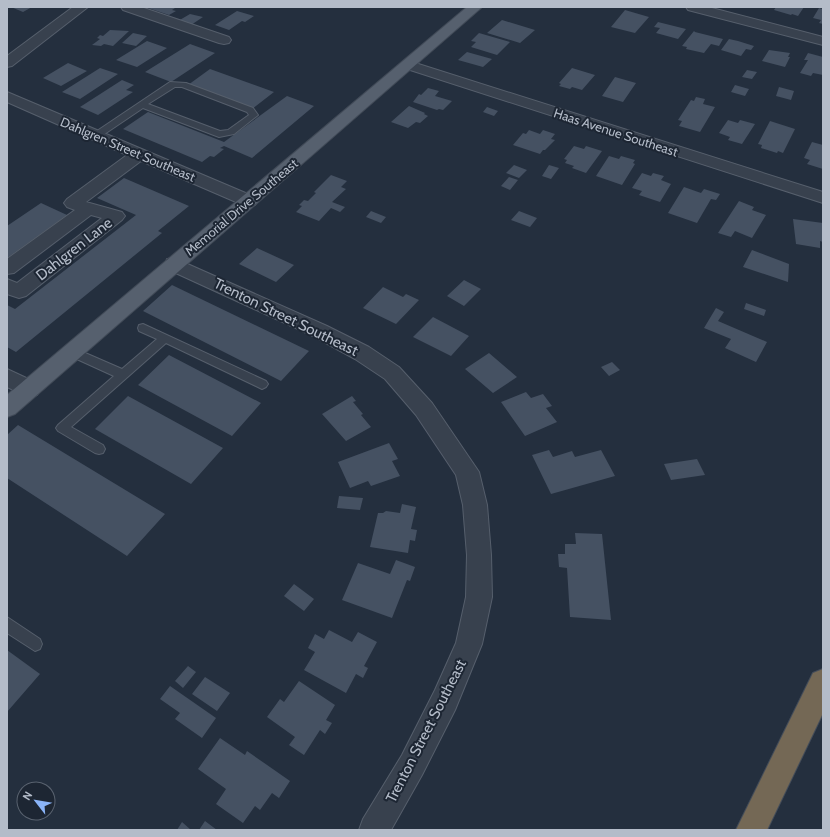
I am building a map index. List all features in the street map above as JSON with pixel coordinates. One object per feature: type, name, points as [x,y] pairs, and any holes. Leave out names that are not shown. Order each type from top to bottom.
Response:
[{"type":"highway","points":[[751,830],[823,683]]},
{"type":"main road","name":"Memorial Drive Southeast","points":[[7,408],[475,7]]},
{"type":"street","points":[[7,63],[81,7]]},
{"type":"street","points":[[128,7],[224,40]]},
{"type":"street","points":[[693,7],[823,41]]},
{"type":"street","name":"Haas Avenue Southeast","points":[[409,65],[823,198]]},
{"type":"street","name":"Dahlgren Street Southeast","points":[[7,97],[249,201]]},
{"type":"street","name":"Dahlgren Lane","points":[[7,286],[18,291],[116,216],[88,209],[73,203],[139,154]]},
{"type":"street","name":"Dahlgren Lane","points":[[7,268],[88,209]]},
{"type":"street","name":"Trenton Street Southeast","points":[[174,264],[320,331],[362,353],[392,374],[424,409],[467,472],[475,505],[479,554],[479,597],[469,644],[444,700],[418,752],[374,830]]},
{"type":"street","points":[[7,377],[29,389]]},
{"type":"lane","points":[[97,135],[173,84],[183,85],[250,110],[254,115],[231,132],[219,134],[142,105]]},
{"type":"lane","points":[[143,328],[262,384]]},
{"type":"lane","points":[[99,449],[62,428],[165,338]]},
{"type":"lane","points":[[72,352],[123,375]]},
{"type":"lane","points":[[7,624],[36,644]]},
{"type":"building","points":[[11,7],[32,7],[23,12]]},
{"type":"building","points":[[145,7],[173,7],[175,8],[172,10],[176,11],[169,15]]},
{"type":"building","points":[[776,7],[804,7],[798,16],[774,10]]},
{"type":"building","points":[[819,8],[823,9],[823,24],[819,23],[821,20],[813,18]]},
{"type":"building","points":[[625,10],[649,17],[635,33],[611,27]]},
{"type":"building","points":[[237,11],[254,16],[245,22],[242,21],[229,30],[215,25]]},
{"type":"building","points":[[190,14],[203,17],[191,25],[178,21]]},
{"type":"building","points":[[502,20],[535,30],[520,43],[487,33]]},
{"type":"building","points":[[658,22],[686,29],[678,39],[656,33],[660,28],[654,27]]},
{"type":"building","points":[[110,30],[129,31],[113,46],[104,44],[101,46],[92,45],[100,39],[97,38],[100,35],[103,36]]},
{"type":"building","points":[[694,31],[723,39],[719,46],[711,44],[704,53],[686,49],[687,47],[682,46]]},
{"type":"building","points":[[133,33],[147,36],[136,46],[122,43]]},
{"type":"building","points":[[479,33],[510,42],[497,55],[471,47],[476,42],[471,41]]},
{"type":"building","points":[[729,39],[754,46],[751,50],[746,49],[741,56],[721,50]]},
{"type":"building","points":[[147,41],[167,48],[137,67],[116,60]]},
{"type":"building","points":[[190,44],[215,53],[171,82],[145,72]]},
{"type":"building","points":[[769,50],[790,53],[788,57],[790,57],[785,67],[762,61]]},
{"type":"building","points":[[467,52],[492,59],[483,67],[458,60]]},
{"type":"building","points":[[808,53],[823,57],[823,75],[813,73],[811,76],[800,73],[808,60],[804,60]]},
{"type":"building","points":[[68,63],[87,71],[61,86],[43,78]]},
{"type":"building","points":[[100,68],[118,74],[80,99],[62,92]]},
{"type":"building","points":[[572,68],[595,75],[582,90],[572,87],[570,89],[559,86],[561,84],[559,83]]},
{"type":"building","points":[[210,69],[274,92],[252,109],[188,85]]},
{"type":"building","points":[[747,70],[757,72],[752,79],[742,77]]},
{"type":"building","points":[[615,77],[636,83],[623,102],[602,96]]},
{"type":"building","points":[[122,80],[134,85],[126,90],[133,92],[98,115],[80,107]]},
{"type":"building","points":[[735,85],[749,89],[745,96],[731,92]]},
{"type":"building","points":[[779,87],[794,91],[791,100],[776,96]]},
{"type":"building","points":[[428,88],[439,91],[435,96],[452,101],[443,110],[437,110],[413,102],[419,94],[421,95]]},
{"type":"building","points":[[287,96],[314,106],[252,158],[224,146],[220,148],[224,149],[214,157],[210,156],[202,162],[123,129],[148,112],[224,142]]},
{"type":"building","points":[[696,97],[705,99],[703,104],[715,107],[700,132],[679,126],[682,121],[678,120],[691,100],[694,101]]},
{"type":"building","points":[[409,106],[425,113],[424,114],[428,116],[420,123],[416,122],[408,128],[391,122]]},
{"type":"building","points":[[487,107],[498,111],[494,116],[483,112]]},
{"type":"building","points":[[728,120],[738,123],[740,120],[755,124],[742,144],[728,140],[730,137],[719,133]]},
{"type":"building","points":[[770,121],[795,129],[783,153],[778,151],[777,153],[761,148],[762,145],[758,144]]},
{"type":"building","points":[[529,130],[540,134],[543,130],[555,134],[551,139],[555,140],[540,154],[513,145],[523,133],[526,134]]},
{"type":"building","points":[[812,142],[823,145],[823,169],[807,164],[810,160],[804,158]]},
{"type":"building","points":[[574,146],[584,149],[586,146],[602,151],[586,173],[572,168],[574,166],[565,163],[567,160],[564,159]]},
{"type":"building","points":[[609,156],[619,159],[621,156],[635,160],[633,163],[635,164],[622,185],[596,176]]},
{"type":"building","points":[[514,165],[527,170],[519,178],[506,173]]},
{"type":"building","points":[[549,165],[559,168],[551,179],[542,176]]},
{"type":"building","points":[[642,173],[651,176],[653,173],[664,176],[661,180],[671,184],[660,202],[639,195],[642,191],[632,188]]},
{"type":"building","points":[[331,175],[347,181],[341,187],[346,189],[332,202],[345,207],[340,212],[331,208],[319,221],[296,212],[302,206],[299,205],[304,200],[308,201],[316,193],[314,192]]},
{"type":"building","points":[[509,177],[518,180],[510,190],[501,186]]},
{"type":"building","points":[[124,178],[189,206],[158,231],[162,233],[16,352],[7,347],[7,305],[15,309],[136,215],[97,198]]},
{"type":"building","points":[[684,187],[701,193],[704,189],[720,194],[716,200],[711,199],[697,223],[668,213]]},
{"type":"building","points":[[739,201],[754,207],[752,210],[766,215],[752,238],[735,231],[731,237],[718,233]]},
{"type":"building","points":[[41,203],[67,215],[7,258],[7,226]]},
{"type":"building","points":[[371,211],[386,217],[381,223],[366,217]]},
{"type":"building","points":[[519,211],[537,218],[530,227],[511,220]]},
{"type":"building","points":[[793,219],[823,223],[823,242],[820,241],[820,248],[796,244]]},
{"type":"building","points":[[257,248],[294,265],[276,282],[239,264]]},
{"type":"building","points":[[752,250],[789,264],[788,282],[743,267]]},
{"type":"building","points":[[464,280],[481,289],[464,306],[447,296]]},
{"type":"building","points":[[172,285],[309,351],[281,381],[143,311]]},
{"type":"building","points":[[383,287],[403,297],[406,294],[419,300],[396,324],[363,308]]},
{"type":"building","points":[[746,303],[766,310],[764,316],[744,309]]},
{"type":"building","points":[[716,308],[724,312],[718,321],[767,342],[756,362],[725,348],[731,339],[704,328]]},
{"type":"building","points":[[433,317],[469,336],[451,356],[413,337]]},
{"type":"building","points":[[489,353],[517,377],[493,393],[465,369]]},
{"type":"building","points":[[169,355],[261,403],[232,436],[138,385]]},
{"type":"building","points":[[612,362],[620,370],[609,376],[601,367]]},
{"type":"building","points":[[526,392],[531,398],[543,394],[552,406],[546,408],[557,422],[525,436],[501,402]]},
{"type":"building","points":[[128,396],[223,448],[191,484],[95,429]]},
{"type":"building","points":[[352,396],[356,401],[353,402],[371,427],[346,441],[322,414]]},
{"type":"building","points":[[18,425],[165,514],[127,556],[7,478],[7,435]]},
{"type":"building","points":[[389,443],[398,459],[392,461],[400,476],[371,486],[368,481],[350,488],[338,462]]},
{"type":"building","points":[[549,450],[553,457],[572,451],[575,457],[601,450],[615,476],[551,494],[532,455]]},
{"type":"building","points":[[697,459],[705,475],[671,480],[664,464]]},
{"type":"building","points":[[339,496],[363,498],[360,510],[337,508]]},
{"type":"building","points":[[402,504],[416,507],[411,529],[417,530],[415,541],[410,540],[408,553],[370,547],[378,513],[383,513],[386,511],[400,513]]},
{"type":"building","points":[[575,533],[602,534],[611,620],[570,617],[567,568],[559,567],[558,554],[565,554],[565,544],[576,544]]},
{"type":"building","points":[[396,560],[415,567],[410,581],[407,580],[392,618],[342,600],[358,563],[390,574]]},
{"type":"building","points":[[294,584],[314,599],[304,611],[284,596]]},
{"type":"building","points":[[329,630],[352,642],[358,632],[377,642],[364,666],[368,668],[363,678],[356,674],[346,693],[304,670],[315,652],[308,648],[315,634],[324,639]]},
{"type":"building","points":[[7,650],[40,674],[7,712]]},
{"type":"building","points":[[188,666],[196,672],[183,688],[175,681]]},
{"type":"building","points":[[205,677],[230,693],[217,711],[192,694]]},
{"type":"building","points":[[299,681],[335,705],[326,720],[332,723],[325,734],[320,730],[304,755],[289,745],[295,737],[267,717],[280,699],[284,702]]},
{"type":"building","points":[[170,686],[216,718],[202,738],[175,719],[180,713],[160,699]]},
{"type":"building","points":[[220,738],[245,755],[247,751],[290,781],[279,798],[272,793],[260,810],[255,806],[243,823],[216,804],[226,789],[198,769]]},
{"type":"building","points":[[205,821],[217,830],[199,830]]},
{"type":"building","points":[[182,822],[191,830],[177,830]]}]
